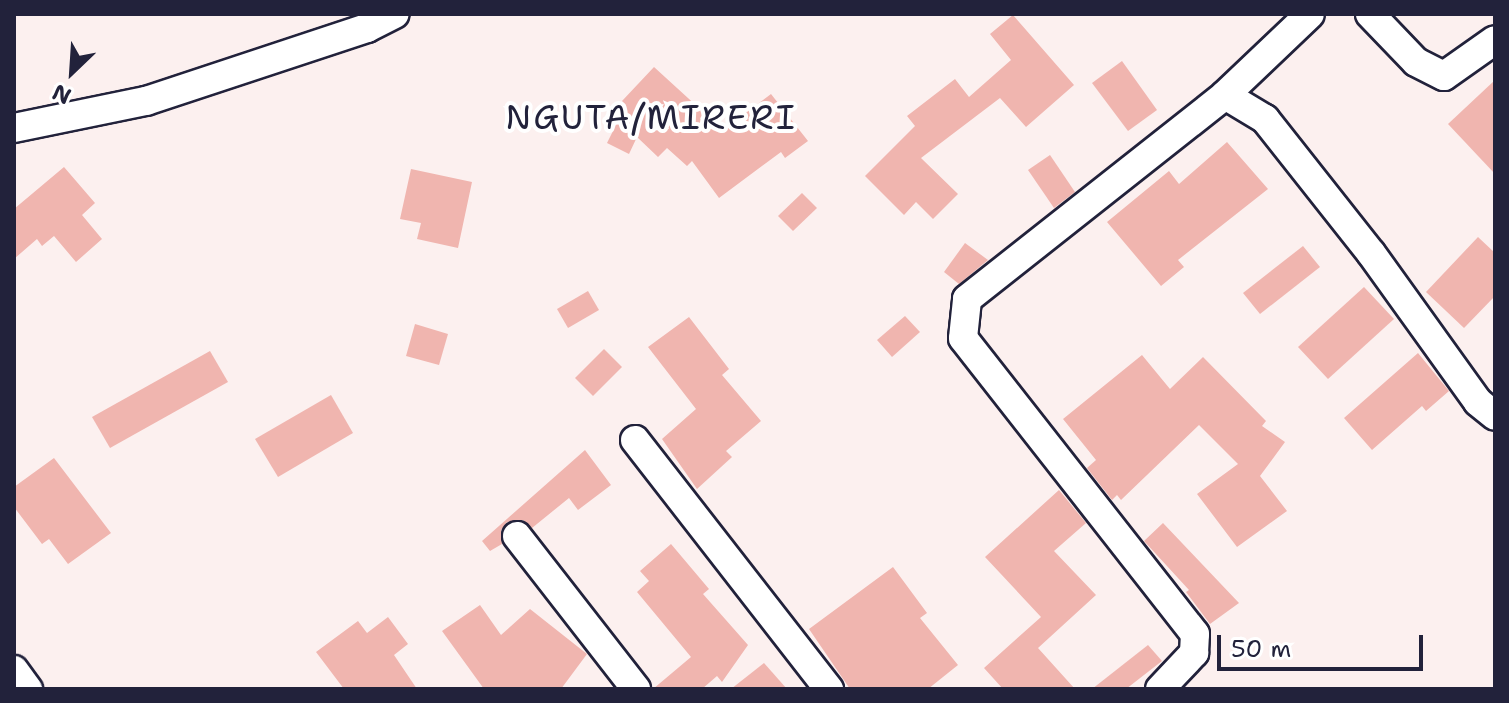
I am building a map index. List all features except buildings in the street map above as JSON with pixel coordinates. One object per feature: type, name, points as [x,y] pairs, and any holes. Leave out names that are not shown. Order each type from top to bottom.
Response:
[{"type":"street","points":[[14,128],[146,101],[395,14]]},
{"type":"street","points":[[1160,689],[1194,653],[1195,634],[963,338],[967,299],[1225,95],[1310,14]]},
{"type":"street","points":[[1370,14],[1416,62],[1444,76],[1495,40]]},
{"type":"street","points":[[1225,95],[1265,119],[1371,253],[1468,389],[1495,416]]},
{"type":"street","points":[[635,440],[829,689]]},
{"type":"street","points":[[517,536],[636,689]]},
{"type":"street","points":[[14,670],[28,689]]},
{"type":"district","name":"NGUTA/MIRERI","points":[[651,118]]}]
